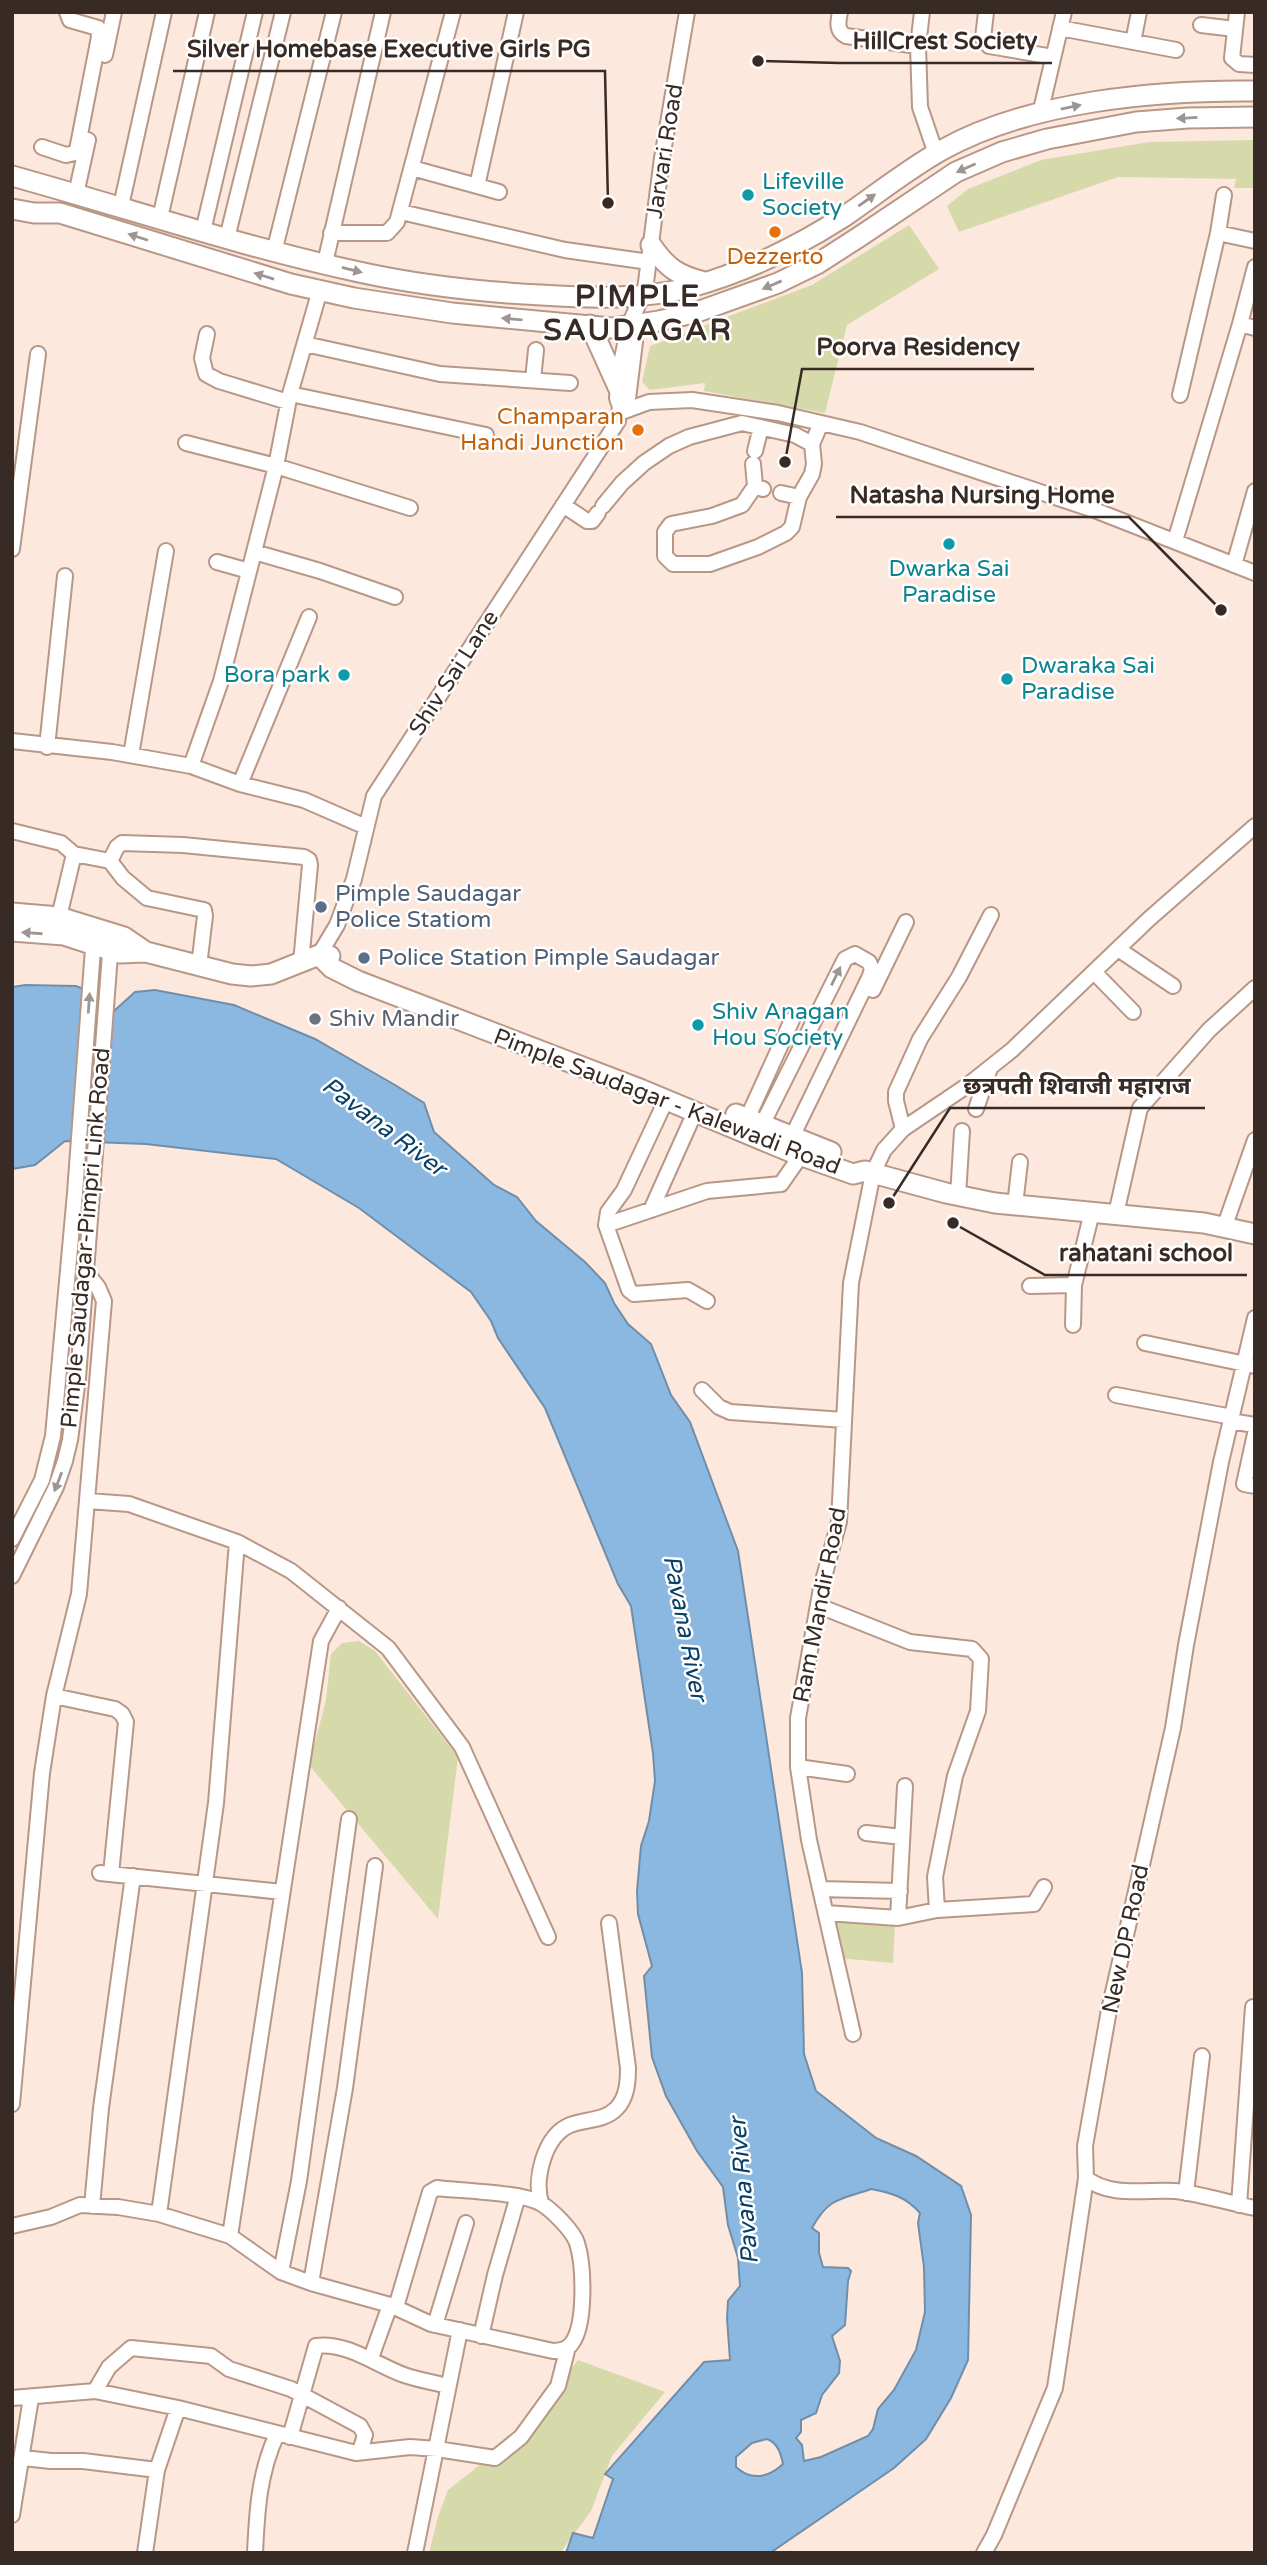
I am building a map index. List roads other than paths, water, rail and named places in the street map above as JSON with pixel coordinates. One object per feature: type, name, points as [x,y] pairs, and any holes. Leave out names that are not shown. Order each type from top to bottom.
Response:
[{"type":"main road","points":[[12,176],[274,252],[359,272],[456,288],[578,297],[645,294],[704,282],[767,259],[804,241],[936,154],[993,128],[1040,114],[1133,96],[1255,91]]},
{"type":"main road","points":[[12,200],[291,284],[452,313],[612,328],[697,312],[778,283],[817,264],[956,172],[1002,152],[1047,139],[1136,122],[1255,117]]},
{"type":"main road","points":[[12,167],[51,178],[71,192]]},
{"type":"main road","points":[[12,209],[34,213],[60,213]]},
{"type":"main road","points":[[650,253],[683,277],[704,282]]},
{"type":"main road","points":[[590,325],[619,402]]},
{"type":"main road","points":[[12,913],[59,917],[102,939],[119,953],[146,952],[251,976],[271,974],[310,959]]},
{"type":"main road","points":[[12,931],[102,939]]},
{"type":"main road","name":"Pimple Saudagar - Kalewadi Road","points":[[310,959],[358,981],[755,1122],[853,1174],[869,1172],[958,1196],[1015,1205],[1116,1214],[1255,1234]]},
{"type":"main road","name":"Pimple Saudagar - Kalewadi Road","points":[[554,1050],[695,1112],[798,1146]]},
{"type":"street","points":[[42,147],[71,155],[76,150],[99,37],[98,28],[70,20],[67,12]]},
{"type":"street","points":[[71,192],[114,12]]},
{"type":"street","points":[[121,206],[164,12]]},
{"type":"street","points":[[160,218],[207,12]]},
{"type":"street","points":[[202,231],[254,12]]},
{"type":"street","points":[[227,238],[284,12]]},
{"type":"street","points":[[274,252],[334,12]]},
{"type":"street","points":[[325,263],[383,12]]},
{"type":"street","points":[[331,233],[387,233],[394,227],[401,212],[453,12]]},
{"type":"street","points":[[477,186],[516,12]]},
{"type":"street","name":"Jarvari Road","points":[[619,402],[628,399],[634,325],[645,294],[662,158],[687,12]]},
{"type":"street","points":[[840,12],[838,23],[846,36],[918,46]]},
{"type":"street","points":[[922,12],[918,46],[921,73],[920,107],[936,154]]},
{"type":"street","points":[[986,12],[983,38],[989,46],[1053,57]]},
{"type":"street","points":[[1040,114],[1064,12]]},
{"type":"street","points":[[1133,42],[1139,12]]},
{"type":"street","points":[[1237,12],[1232,58],[1239,64],[1255,65]]},
{"type":"street","points":[[1201,24],[1235,29]]},
{"type":"street","points":[[1060,28],[1175,50]]},
{"type":"street","points":[[412,169],[499,192]]},
{"type":"street","points":[[1180,395],[1218,233],[1224,195]]},
{"type":"street","points":[[401,212],[565,250],[650,253]]},
{"type":"street","points":[[1218,233],[1255,242]]},
{"type":"street","points":[[1175,541],[1255,267]]},
{"type":"street","points":[[191,766],[221,681],[276,466],[289,398],[320,290]]},
{"type":"street","points":[[1240,324],[1255,328]]},
{"type":"street","points":[[207,334],[202,358],[206,374],[219,381],[289,398],[486,435]]},
{"type":"street","points":[[305,344],[440,374],[570,383]]},
{"type":"street","points":[[533,380],[536,350]]},
{"type":"street","points":[[12,549],[38,354]]},
{"type":"street","points":[[619,402],[692,400],[778,413],[860,432],[982,471],[1255,573]]},
{"type":"street","name":"Shiv Sai Lane","points":[[310,959],[337,925],[354,879],[374,796],[616,425],[619,402]]},
{"type":"street","points":[[564,505],[587,521],[592,521],[629,477],[652,457],[689,437],[742,423],[795,435],[812,444]]},
{"type":"street","points":[[761,426],[754,457],[759,487],[743,505],[712,516],[669,526],[665,532],[664,549],[669,561],[684,565],[710,564],[786,533],[792,527],[799,498],[812,474],[812,444],[821,423]]},
{"type":"street","points":[[186,443],[276,466],[410,509]]},
{"type":"street","points":[[1234,565],[1255,492]]},
{"type":"street","points":[[782,493],[799,498]]},
{"type":"street","points":[[131,755],[166,551]]},
{"type":"street","points":[[254,552],[320,570],[395,597]]},
{"type":"street","points":[[217,562],[249,571]]},
{"type":"street","points":[[47,747],[65,576]]},
{"type":"street","points":[[240,784],[309,617]]},
{"type":"street","points":[[12,741],[131,755],[191,766],[240,784],[304,800],[366,827]]},
{"type":"street","name":"Ram Mandir Road","points":[[853,2034],[809,1840],[798,1767],[798,1718],[821,1588],[839,1522],[851,1283],[869,1172],[903,1129],[1012,1050],[1255,825]]},
{"type":"street","points":[[12,831],[61,843],[74,855],[110,861],[123,878],[147,898],[204,910],[199,966]]},
{"type":"street","points":[[110,861],[122,843],[183,845],[304,857],[309,860],[310,865],[310,959]]},
{"type":"street","points":[[59,917],[74,855]]},
{"type":"street","points":[[903,1129],[896,1101],[897,1092],[917,1045],[959,976],[991,915]]},
{"type":"street","points":[[798,1146],[906,922]]},
{"type":"street","name":"Pimple Saudagar-Pimpri Link Road","points":[[12,1576],[57,1487],[71,1440],[86,1272],[83,1195],[91,970],[102,939]]},
{"type":"street","name":"Pimple Saudagar-Pimpri Link Road","points":[[12,1539],[42,1480],[53,1434],[107,972],[102,939]]},
{"type":"street","points":[[1118,949],[1173,986]]},
{"type":"street","points":[[606,1225],[707,1191],[781,1184],[870,976],[872,969],[869,962],[855,954],[845,959],[755,1122]]},
{"type":"street","points":[[1094,972],[1133,1012]]},
{"type":"street","points":[[1116,1214],[1140,1108],[1209,1030],[1255,988]]},
{"type":"street","points":[[755,1122],[792,1020]]},
{"type":"street","points":[[976,1110],[991,1067]]},
{"type":"street","points":[[666,1100],[624,1190],[608,1212],[606,1225],[629,1290],[634,1294],[688,1290],[707,1301]]},
{"type":"street","points":[[651,1210],[695,1112]]},
{"type":"street","points":[[958,1196],[962,1131]]},
{"type":"street","points":[[1224,1228],[1255,1140]]},
{"type":"street","points":[[1015,1205],[1020,1162]]},
{"type":"street","points":[[1073,1325],[1074,1285],[1092,1212]]},
{"type":"street","points":[[12,2104],[16,2012],[42,1773],[54,1696],[79,1594],[88,1501],[104,1301],[98,1287],[86,1272]]},
{"type":"street","points":[[1030,1286],[1074,1285]]},
{"type":"street","name":"New DP Road","points":[[984,2553],[1055,2388],[1086,2178],[1085,2146],[1108,2017],[1173,1728],[1221,1462],[1231,1419],[1250,1365],[1255,1318]]},
{"type":"street","points":[[1145,1343],[1250,1365]]},
{"type":"street","points":[[702,1390],[719,1407],[730,1412],[844,1420]]},
{"type":"street","points":[[1116,1395],[1255,1425]]},
{"type":"street","points":[[53,1434],[92,1447]]},
{"type":"street","points":[[1255,1434],[1244,1484],[1255,1486]]},
{"type":"street","points":[[1221,1462],[1247,1467]]},
{"type":"street","points":[[88,1501],[129,1504],[237,1542],[291,1571],[388,1647],[462,1747],[548,1937]]},
{"type":"street","points":[[159,2214],[216,1803],[237,1542]]},
{"type":"street","points":[[818,1606],[910,1642],[972,1648],[981,1659],[978,1711],[955,1776],[935,1877],[937,1910]]},
{"type":"street","points":[[230,2236],[321,1641],[339,1608]]},
{"type":"street","points":[[54,1696],[115,1709],[122,1714],[126,1722],[106,1873],[282,1892]]},
{"type":"street","points":[[798,1767],[847,1774]]},
{"type":"street","points":[[898,1918],[905,1786]]},
{"type":"street","points":[[281,2272],[299,2181],[349,1819]]},
{"type":"street","points":[[866,1833],[902,1837]]},
{"type":"street","points":[[311,2283],[345,2088],[375,1866]]},
{"type":"street","points":[[92,2206],[102,2098],[132,1877]]},
{"type":"street","points":[[826,1913],[898,1918],[937,1910],[1034,1904],[1044,1887]]},
{"type":"street","points":[[820,1889],[900,1891]]},
{"type":"street","points":[[541,2203],[539,2191],[542,2166],[553,2140],[572,2124],[611,2114],[619,2107],[626,2089],[628,2068],[608,1923]]},
{"type":"street","points":[[1238,2205],[1253,2007]]},
{"type":"street","points":[[1186,2193],[1202,2056]]},
{"type":"street","points":[[1086,2178],[1096,2186],[1124,2191],[1176,2191],[1255,2208]]},
{"type":"street","points":[[12,2398],[95,2391],[178,2408],[356,2454],[410,2448],[437,2449],[495,2458],[521,2437],[558,2386],[568,2347],[577,2334],[582,2305],[581,2268],[577,2242],[569,2228],[541,2203],[519,2196],[437,2188],[432,2190],[393,2306],[371,2358]]},
{"type":"street","points":[[481,2336],[495,2276],[519,2196]]},
{"type":"street","points":[[12,2226],[51,2217],[80,2205],[118,2207],[159,2214],[230,2236],[281,2272],[393,2306],[435,2325],[553,2351],[568,2347]]},
{"type":"street","points":[[435,2325],[466,2223]]},
{"type":"street","points":[[415,2553],[460,2330]]},
{"type":"street","points":[[255,2553],[262,2472],[284,2436],[302,2394],[316,2346],[326,2345],[371,2358],[403,2375],[447,2386]]},
{"type":"street","points":[[95,2391],[110,2367],[131,2348],[211,2356],[229,2369],[302,2394],[364,2429],[364,2440],[356,2454]]},
{"type":"street","points":[[12,2515],[31,2398]]},
{"type":"street","points":[[145,2553],[157,2470],[178,2408]]},
{"type":"street","points":[[12,2423],[27,2417]]},
{"type":"street","points":[[23,2458],[83,2461],[157,2470]]},
{"type":"water","name":"Pavana River","points":[[76,986],[92,992],[96,1002],[114,1011],[135,992],[155,990],[234,1005],[315,1039],[424,1103],[434,1132],[494,1185],[517,1197],[536,1221],[585,1262],[605,1283],[628,1324],[651,1344],[671,1395],[690,1422],[738,1551],[802,1973],[804,2054],[816,2091],[876,2138],[916,2156],[961,2186],[971,2215],[968,2360],[951,2398],[926,2439],[894,2468],[770,2553],[566,2553],[573,2533],[593,2538],[613,2479],[605,2474],[704,2362],[730,2360],[728,2301],[740,2286],[738,2258],[728,2225],[723,2187],[697,2151],[666,2096],[652,2057],[644,1976],[652,1966],[638,1914],[637,1891],[641,1846],[649,1821],[655,1781],[631,1606],[618,1584],[545,1408],[471,1292],[359,1208],[276,1159],[146,1144],[65,1141],[35,1165],[12,1169],[12,987]],"holes":[[[871,2189],[898,2196],[920,2213],[918,2223],[924,2267],[925,2312],[916,2350],[894,2390],[878,2409],[873,2429],[868,2436],[821,2457],[804,2461],[802,2445],[796,2438],[801,2432],[801,2420],[816,2413],[822,2395],[839,2373],[840,2361],[832,2336],[845,2325],[851,2271],[848,2268],[823,2267],[819,2253],[819,2233],[812,2228],[824,2210],[836,2201]],[[767,2439],[776,2446],[783,2464],[760,2476],[748,2474],[736,2467],[736,2457],[752,2443]]]},
{"type":"place","name":"HillCrest Society","points":[[758,61]]},
{"type":"place","name":"Lifeville Society","points":[[748,195]]},
{"type":"place","name":"Silver Homebase Executive Girls PG","points":[[608,203]]},
{"type":"place","name":"Dezzerto","points":[[775,232]]},
{"type":"place","name":"Champaran Handi Junction","points":[[638,430]]},
{"type":"place","name":"Poorva Residency","points":[[785,462]]},
{"type":"place","name":"Dwarka Sai Paradise","points":[[949,544]]},
{"type":"place","name":"Natasha Nursing Home","points":[[1221,610]]},
{"type":"place","name":"Bora park","points":[[344,675]]},
{"type":"place","name":"Dwaraka Sai Paradise","points":[[1007,679]]},
{"type":"place","name":"Pimple Saudagar Police Statiom","points":[[321,907]]},
{"type":"place","name":"Police Station Pimple Saudagar","points":[[364,958]]},
{"type":"place","name":"Shiv Mandir","points":[[315,1019]]},
{"type":"place","name":"Shiv Anagan Hou Society","points":[[698,1025]]},
{"type":"place","name":"छत्रपती शिवाजी महाराज","points":[[889,1203]]},
{"type":"place","name":"rahatani school","points":[[953,1223]]},
{"type":"district","name":"PIMPLE SAUDAGAR","points":[[638,313]]}]
